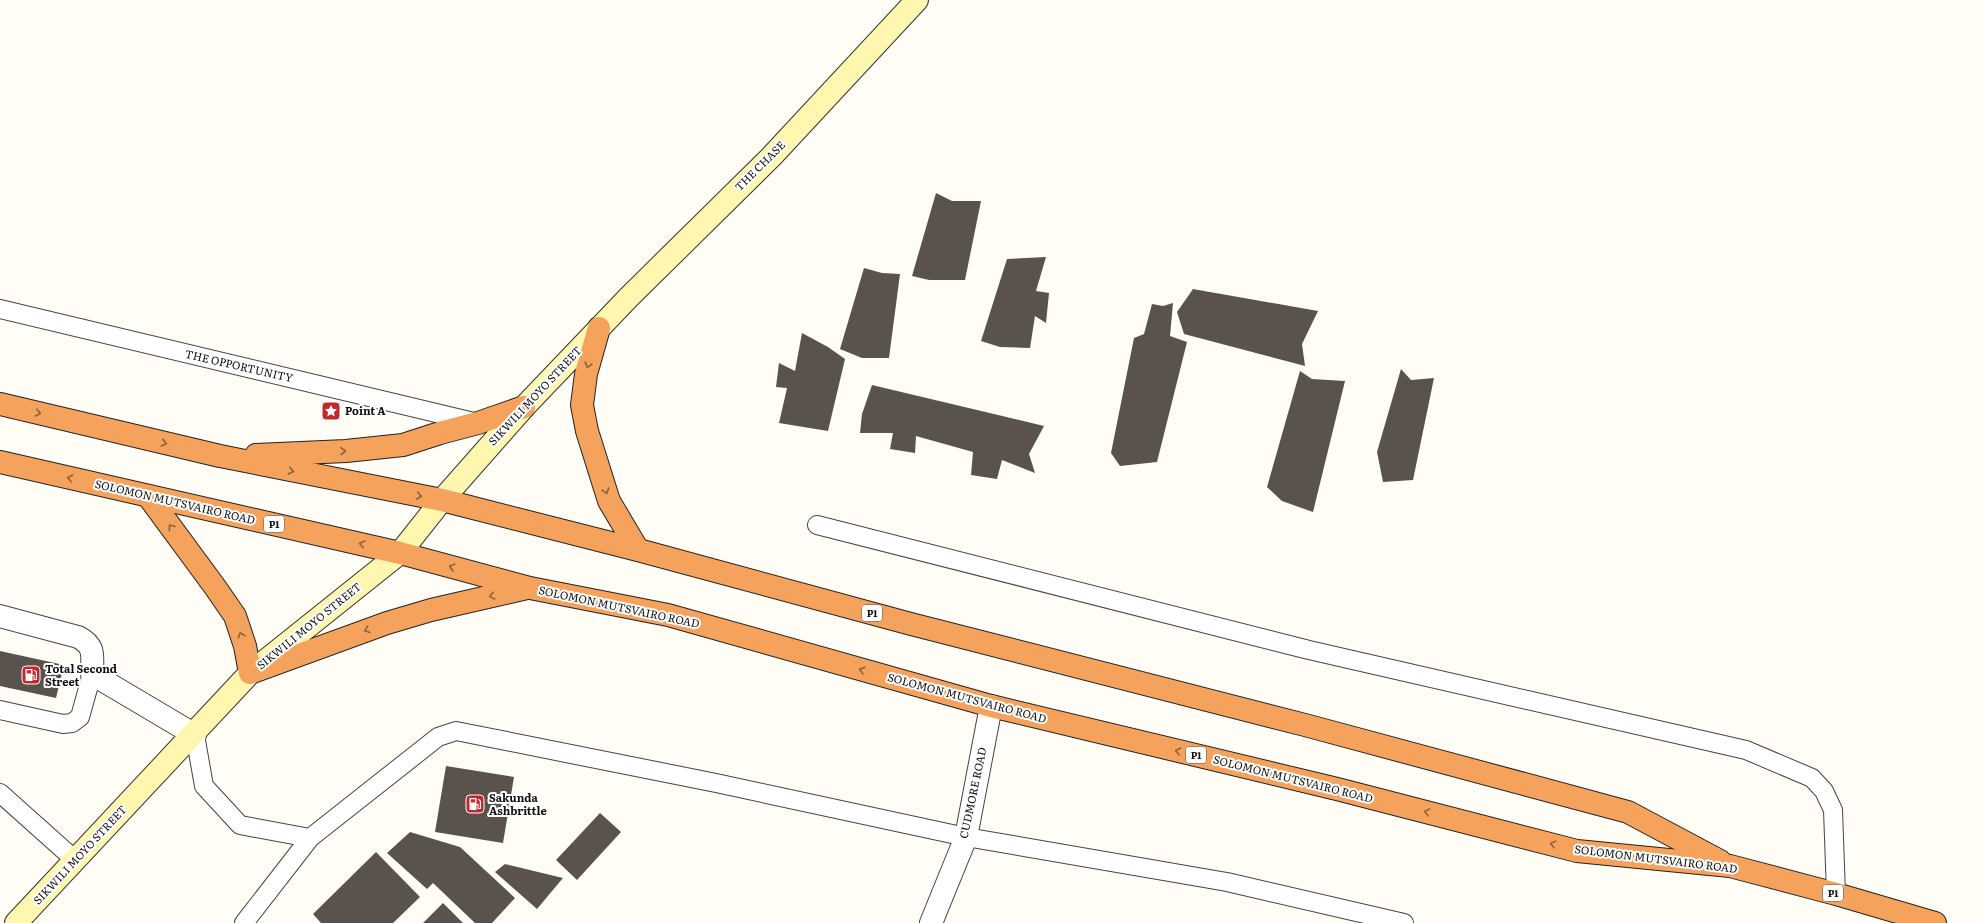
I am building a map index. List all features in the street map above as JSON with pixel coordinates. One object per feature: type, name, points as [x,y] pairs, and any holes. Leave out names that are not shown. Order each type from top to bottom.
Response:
[{"type":"highway","points":[[599,328],[586,374],[582,405],[587,431],[609,501],[638,550]]},
{"type":"highway","name":"P1","points":[[0,404],[220,456],[442,500],[638,550],[911,624],[1305,725],[1628,812],[1730,866]]},
{"type":"highway","points":[[220,456],[346,450],[403,445],[440,433],[478,424],[524,406]]},
{"type":"highway","name":"SOLOMON MUTSVAIRO ROAD","points":[[0,462],[400,553],[530,588],[668,615],[991,706],[1337,789],[1577,850],[1730,866],[1836,894],[1936,923]]},
{"type":"highway","points":[[148,496],[235,616],[250,673],[387,623],[431,610],[530,588]]},
{"type":"street","name":"THE CHASE","points":[[599,328],[771,157],[917,0]]},
{"type":"street","name":"SIKWILI MOYO STREET","points":[[16,923],[194,735],[250,673],[400,553],[442,500],[524,406],[599,328]]},
{"type":"street","points":[[0,616],[78,637],[88,642],[92,647],[92,674],[194,735]]},
{"type":"street","name":"CUDMORE ROAD","points":[[931,923],[966,837],[991,706]]},
{"type":"lane","name":"THE OPPORTUNITY","points":[[0,309],[478,424]]},
{"type":"lane","points":[[818,525],[1309,650],[1746,750],[1812,778],[1824,791],[1833,810],[1836,894]]},
{"type":"lane","points":[[0,710],[63,724],[72,722],[80,716],[92,674]]},
{"type":"lane","points":[[244,923],[310,838],[438,737],[456,731],[716,783],[966,837],[1227,882],[1404,923]]},
{"type":"lane","points":[[194,735],[204,786],[240,825],[310,838]]},
{"type":"lane","points":[[0,793],[75,860]]},
{"type":"building","points":[[936,193],[952,201],[981,201],[965,280],[929,280],[912,276]]},
{"type":"building","points":[[1046,257],[1036,291],[1049,293],[1046,323],[1035,316],[1030,348],[1000,347],[981,341],[1007,259]]},
{"type":"building","points":[[864,268],[882,273],[900,274],[889,358],[862,358],[840,349]]},
{"type":"building","points":[[1193,289],[1318,311],[1302,344],[1305,366],[1184,334],[1177,312]]},
{"type":"building","points":[[1173,303],[1170,336],[1187,342],[1157,462],[1120,466],[1111,453],[1134,338],[1144,334],[1152,304],[1163,306]]},
{"type":"building","points":[[802,333],[828,347],[845,359],[828,431],[779,423],[787,388],[776,387],[779,363],[795,371]]},
{"type":"building","points":[[1401,369],[1411,380],[1434,378],[1413,480],[1383,482],[1377,452]]},
{"type":"building","points":[[1300,371],[1312,379],[1345,381],[1313,512],[1282,501],[1267,487]]},
{"type":"building","points":[[872,385],[1044,426],[1029,454],[1035,473],[1002,460],[997,479],[971,475],[973,452],[916,436],[915,453],[890,449],[893,433],[860,433],[862,414]]},
{"type":"building","name":"Total Second Street","points":[[0,651],[64,665],[56,698],[0,686]]},
{"type":"building","name":"Sakunda Ashbrittle","points":[[446,766],[514,777],[503,843],[435,832]]},
{"type":"building","points":[[600,813],[621,832],[577,880],[556,860]]},
{"type":"building","points":[[410,832],[460,847],[515,898],[492,923],[475,923],[433,883],[427,889],[387,853]]},
{"type":"building","points":[[376,852],[420,897],[393,923],[321,923],[313,914]]},
{"type":"building","points":[[505,864],[563,878],[537,909],[495,872]]},
{"type":"building","points":[[443,903],[463,923],[423,923]]},
{"type":"place","name":"Point A","points":[[331,411]]},
{"type":"place","name":"Total Second Street","points":[[31,675]]},
{"type":"place","name":"Sakunda Ashbrittle","points":[[475,804]]}]
